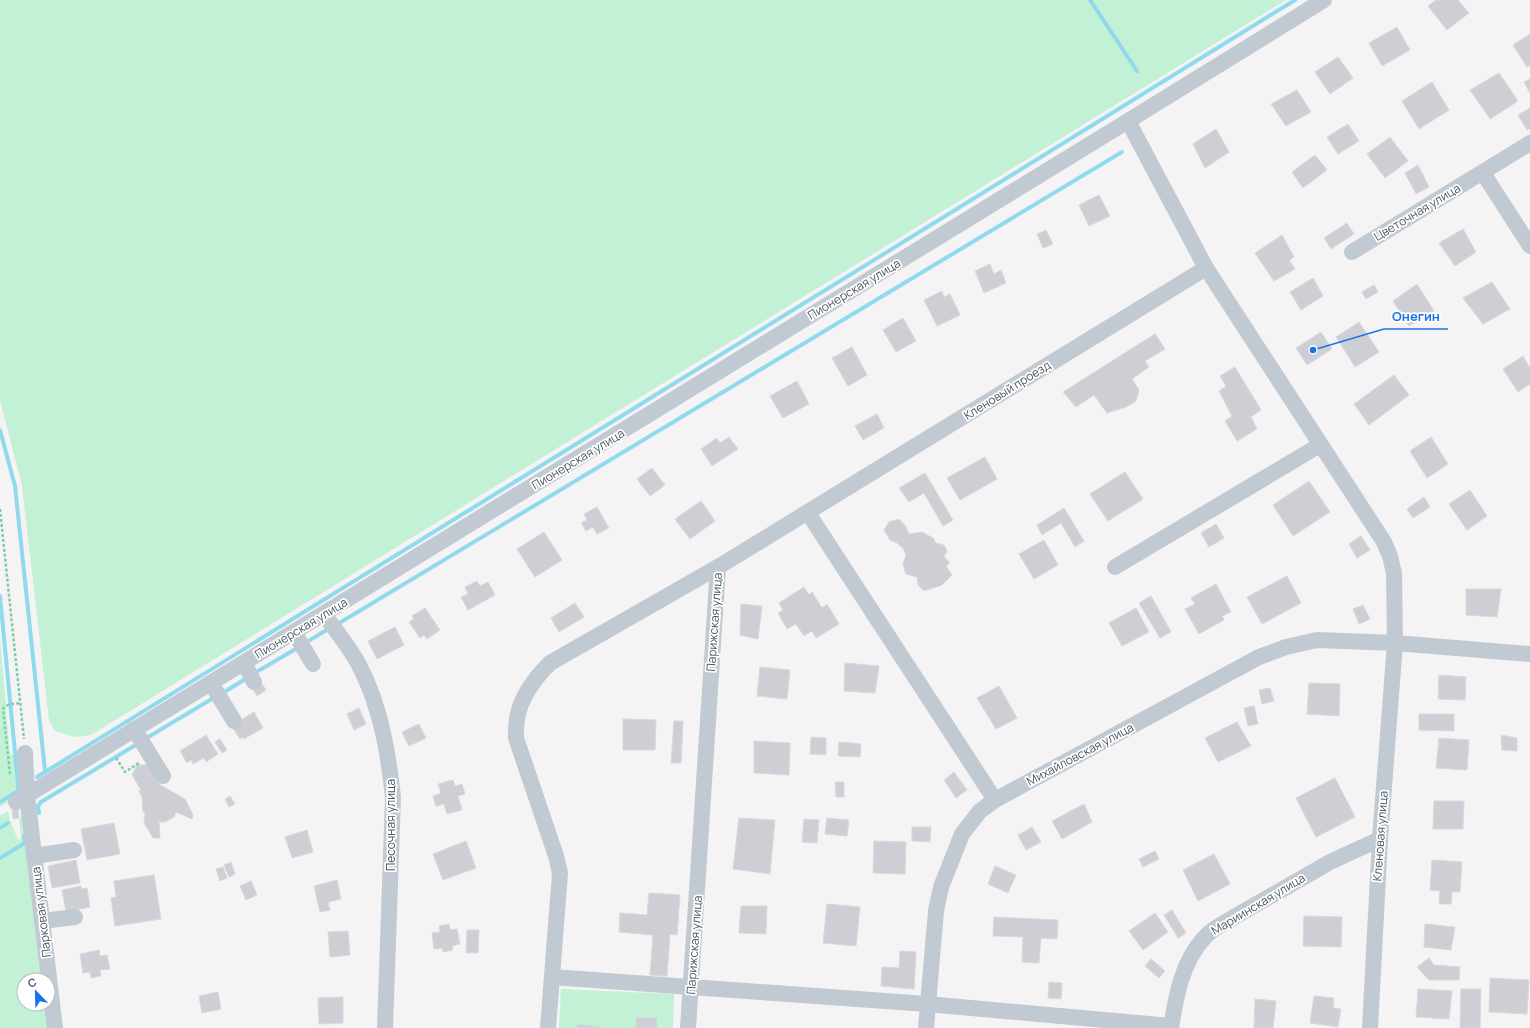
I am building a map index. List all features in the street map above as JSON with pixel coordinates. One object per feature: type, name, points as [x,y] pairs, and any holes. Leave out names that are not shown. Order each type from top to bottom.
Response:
[{"type":"street","name":"Пионерская улица","points":[[22,799],[1324,0]]},
{"type":"street","name":"Кленовая улица","points":[[1128,121],[1206,268],[1320,446],[1384,542],[1390,556],[1394,572],[1395,588],[1395,643],[1380,839],[1370,1028]]},
{"type":"street","name":"Цветочная улица","points":[[1352,252],[1530,143]]},
{"type":"street","points":[[1483,172],[1530,246]]},
{"type":"street","name":"Кленовый проезд","points":[[808,513],[1206,268]]},
{"type":"street","points":[[1115,567],[1320,446]]},
{"type":"street","points":[[808,513],[995,800]]},
{"type":"street","name":"Парижская улица","points":[[688,1028],[718,567],[808,513]]},
{"type":"street","points":[[548,1028],[560,872],[516,738],[517,718],[524,698],[534,680],[550,663],[718,567]]},
{"type":"street","name":"Песочная улица","points":[[324,614],[360,666],[372,694],[381,724],[390,768],[393,797],[385,1028]]},
{"type":"street","points":[[294,632],[313,664]]},
{"type":"street","name":"Михайловская улица","points":[[926,1028],[936,910],[941,887],[962,834],[980,811],[995,800],[1259,657],[1286,647],[1317,640],[1395,643],[1530,654]]},
{"type":"street","points":[[244,663],[254,682]]},
{"type":"street","points":[[211,683],[234,721]]},
{"type":"street","points":[[134,730],[163,776]]},
{"type":"street","name":"Парковая улица","points":[[25,753],[22,799],[34,856],[55,1028]]},
{"type":"street","name":"Мариинская улица","points":[[1171,1027],[1182,978],[1193,953],[1205,936],[1222,924],[1330,862],[1380,839]]},
{"type":"street","points":[[34,856],[74,850]]},
{"type":"street","points":[[42,921],[75,917]]},
{"type":"street","points":[[552,977],[927,1004],[1171,1027]]},
{"type":"path","points":[[0,509],[25,753]]},
{"type":"path","points":[[10,780],[2,713],[5,706],[9,704],[21,703]]},
{"type":"path","points":[[120,764],[125,772],[151,756]]},
{"type":"green space","points":[[0,0],[1286,0],[91,735],[74,737],[55,731],[49,720],[22,486],[0,400]]},
{"type":"green space","points":[[0,636],[10,755],[22,754],[22,794],[0,807]]},
{"type":"green space","points":[[8,811],[18,840],[21,839],[19,818],[22,818],[44,972],[16,972],[16,1012],[49,1012],[51,1028],[0,1028],[0,816]]},
{"type":"green space","points":[[561,989],[674,994],[673,1028],[559,1028]]},
{"type":"building","points":[[1436,0],[1458,0],[1469,13],[1447,30],[1428,6]]},
{"type":"building","points":[[1397,27],[1410,50],[1382,66],[1369,43]]},
{"type":"building","points":[[1530,34],[1530,65],[1527,67],[1513,45]]},
{"type":"building","points":[[1338,57],[1353,78],[1330,94],[1315,72]]},
{"type":"building","points":[[1499,73],[1518,101],[1490,119],[1470,90]]},
{"type":"building","points":[[1530,79],[1530,93],[1524,82]]},
{"type":"building","points":[[1432,82],[1449,110],[1419,129],[1402,101]]},
{"type":"building","points":[[1297,90],[1311,112],[1286,126],[1271,104]]},
{"type":"building","points":[[1530,108],[1530,129],[1527,130],[1518,115]]},
{"type":"building","points":[[1348,124],[1359,141],[1338,154],[1327,137]]},
{"type":"building","points":[[1216,129],[1229,152],[1205,168],[1193,144]]},
{"type":"building","points":[[1390,137],[1408,161],[1385,178],[1367,154]]},
{"type":"building","points":[[1315,155],[1327,170],[1303,188],[1292,172]]},
{"type":"building","points":[[1418,165],[1429,187],[1416,194],[1405,173]]},
{"type":"building","points":[[1099,195],[1110,216],[1089,226],[1079,205]]},
{"type":"building","points":[[1347,223],[1354,234],[1331,249],[1324,238]]},
{"type":"building","points":[[1463,229],[1476,252],[1455,266],[1439,243]]},
{"type":"building","points":[[1046,230],[1053,244],[1043,248],[1037,234]]},
{"type":"building","points":[[1282,235],[1294,257],[1289,260],[1295,269],[1274,281],[1255,253]]},
{"type":"building","points":[[990,264],[994,274],[1001,270],[1006,283],[984,293],[975,271]]},
{"type":"building","points":[[1313,278],[1323,296],[1301,310],[1290,292]]},
{"type":"building","points":[[1492,282],[1510,309],[1483,324],[1463,298]]},
{"type":"building","points":[[1417,284],[1434,311],[1409,326],[1393,301]]},
{"type":"building","points":[[1374,285],[1378,292],[1366,299],[1362,292]]},
{"type":"building","points":[[942,291],[944,297],[950,294],[960,315],[937,326],[924,300]]},
{"type":"building","points":[[903,318],[916,341],[896,352],[883,330]]},
{"type":"building","points":[[1359,322],[1379,352],[1355,367],[1336,337]]},
{"type":"building","points":[[1321,332],[1332,349],[1307,365],[1296,348]]},
{"type":"building","points":[[1155,334],[1165,349],[1145,361],[1149,367],[1132,379],[1139,390],[1136,401],[1126,407],[1107,413],[1094,395],[1076,407],[1063,392]]},
{"type":"building","points":[[852,347],[867,375],[848,386],[832,358]]},
{"type":"building","points":[[1523,356],[1530,368],[1530,384],[1518,392],[1503,369]]},
{"type":"building","points":[[1235,367],[1261,410],[1251,417],[1257,429],[1237,441],[1225,421],[1232,416],[1219,391],[1226,386],[1220,376]]},
{"type":"building","points":[[1394,375],[1409,395],[1369,425],[1354,404]]},
{"type":"building","points":[[797,381],[809,404],[783,418],[770,396]]},
{"type":"building","points":[[877,414],[884,428],[863,440],[855,426]]},
{"type":"building","points":[[729,437],[738,449],[712,466],[701,449],[717,438],[720,443]]},
{"type":"building","points":[[1431,437],[1448,464],[1427,478],[1410,451]]},
{"type":"building","points":[[985,457],[997,479],[960,500],[947,478]]},
{"type":"building","points":[[652,468],[665,485],[650,496],[637,479]]},
{"type":"building","points":[[1125,472],[1143,499],[1108,521],[1090,494]]},
{"type":"building","points":[[925,473],[953,520],[943,526],[924,493],[909,502],[899,488]]},
{"type":"building","points":[[1309,481],[1330,512],[1293,536],[1273,505]]},
{"type":"building","points":[[1470,490],[1487,516],[1467,530],[1449,504]]},
{"type":"building","points":[[1424,497],[1430,507],[1413,518],[1407,509]]},
{"type":"building","points":[[701,501],[715,521],[690,539],[675,519]]},
{"type":"building","points":[[597,507],[609,528],[597,534],[593,527],[586,531],[581,523],[587,520],[584,514]]},
{"type":"building","points":[[1064,508],[1084,541],[1075,547],[1061,523],[1042,535],[1037,525]]},
{"type":"building","points":[[899,519],[906,527],[909,534],[922,532],[933,538],[936,543],[944,545],[947,551],[944,557],[950,563],[946,566],[952,575],[942,585],[924,591],[918,585],[917,577],[906,574],[903,564],[906,555],[903,548],[890,540],[884,530],[889,522]]},
{"type":"building","points":[[1216,524],[1224,538],[1209,547],[1201,533]]},
{"type":"building","points":[[544,532],[562,560],[535,577],[517,549]]},
{"type":"building","points":[[1361,536],[1370,550],[1357,558],[1349,544]]},
{"type":"building","points":[[1044,540],[1058,565],[1034,579],[1019,554]]},
{"type":"building","points":[[1287,576],[1301,603],[1262,624],[1247,597]]},
{"type":"building","points":[[477,581],[480,586],[488,582],[495,595],[468,610],[461,597],[468,594],[465,587]]},
{"type":"building","points":[[1216,584],[1231,612],[1222,616],[1224,620],[1199,634],[1185,609],[1195,604],[1191,598]]},
{"type":"building","points":[[804,587],[809,595],[812,592],[822,608],[827,604],[839,624],[816,638],[812,631],[804,636],[796,624],[787,629],[778,613],[783,610],[779,603]]},
{"type":"building","points":[[1466,589],[1501,589],[1497,617],[1466,615]]},
{"type":"building","points":[[1151,596],[1171,632],[1160,638],[1139,603]]},
{"type":"building","points":[[575,603],[584,617],[559,632],[551,618]]},
{"type":"building","points":[[741,604],[762,606],[758,639],[740,635]]},
{"type":"building","points":[[1363,605],[1370,619],[1359,624],[1353,609]]},
{"type":"building","points":[[425,608],[440,630],[427,639],[424,635],[420,638],[409,622],[414,619],[412,616]]},
{"type":"building","points":[[1136,608],[1149,632],[1122,646],[1109,623]]},
{"type":"building","points":[[395,627],[404,645],[377,659],[368,641]]},
{"type":"building","points":[[845,663],[879,666],[875,693],[844,691]]},
{"type":"building","points":[[760,667],[790,670],[787,699],[757,696]]},
{"type":"building","points":[[1439,675],[1466,677],[1465,700],[1438,699]]},
{"type":"building","points":[[259,679],[266,690],[257,696],[250,684]]},
{"type":"building","points":[[1309,683],[1340,684],[1339,716],[1307,714]]},
{"type":"building","points":[[999,686],[1017,718],[996,729],[977,698]]},
{"type":"building","points":[[1270,688],[1274,701],[1262,704],[1259,690]]},
{"type":"building","points":[[1254,706],[1258,724],[1248,726],[1244,708]]},
{"type":"building","points":[[359,708],[366,724],[354,730],[347,714]]},
{"type":"building","points":[[254,712],[263,728],[244,739],[242,737],[240,739],[233,728],[234,724]]},
{"type":"building","points":[[1419,714],[1454,714],[1454,731],[1419,730]]},
{"type":"building","points":[[623,719],[656,720],[655,750],[623,750]]},
{"type":"building","points":[[674,721],[683,721],[681,763],[671,763]]},
{"type":"building","points":[[1237,722],[1251,746],[1218,762],[1205,738]]},
{"type":"building","points":[[419,724],[426,738],[409,746],[402,732]]},
{"type":"building","points":[[206,735],[218,754],[206,762],[204,758],[193,764],[191,760],[187,763],[180,751]]},
{"type":"building","points":[[1501,735],[1517,738],[1517,751],[1502,750]]},
{"type":"building","points":[[811,737],[826,738],[826,755],[810,754]]},
{"type":"building","points":[[1439,738],[1469,740],[1467,770],[1436,768]]},
{"type":"building","points":[[220,739],[227,750],[222,753],[215,742]]},
{"type":"building","points":[[754,741],[790,743],[789,775],[754,773]]},
{"type":"building","points":[[839,742],[861,744],[860,757],[838,756]]},
{"type":"building","points":[[137,765],[148,765],[160,785],[185,799],[193,815],[192,819],[176,812],[174,817],[165,822],[159,822],[160,838],[153,838],[144,823],[145,812],[143,812],[142,797],[139,791],[141,790],[132,775]]},
{"type":"building","points":[[954,772],[967,790],[956,798],[944,780]]},
{"type":"building","points":[[1335,778],[1355,817],[1316,837],[1296,798]]},
{"type":"building","points":[[453,780],[455,786],[462,784],[465,794],[458,796],[462,810],[447,814],[444,804],[436,806],[433,796],[441,793],[438,784]]},
{"type":"building","points":[[835,782],[844,782],[844,797],[836,797]]},
{"type":"building","points":[[230,796],[235,804],[229,807],[225,799]]},
{"type":"building","points":[[1434,801],[1464,801],[1463,829],[1433,829]]},
{"type":"building","points":[[1084,804],[1092,822],[1062,839],[1052,821]]},
{"type":"building","points":[[18,809],[19,818],[13,819],[12,810]]},
{"type":"building","points":[[739,818],[775,820],[770,874],[733,869]]},
{"type":"building","points":[[827,818],[849,820],[847,836],[825,834]]},
{"type":"building","points":[[804,819],[819,820],[817,843],[802,842]]},
{"type":"building","points":[[114,823],[120,854],[87,860],[81,829]]},
{"type":"building","points":[[912,827],[931,827],[930,842],[912,841]]},
{"type":"building","points":[[1032,827],[1041,842],[1026,850],[1018,835]]},
{"type":"building","points":[[307,830],[313,852],[292,858],[285,837]]},
{"type":"building","points":[[466,841],[476,868],[443,880],[433,854]]},
{"type":"building","points":[[874,841],[906,842],[905,874],[873,873]]},
{"type":"building","points":[[1155,851],[1159,859],[1143,867],[1139,859]]},
{"type":"building","points":[[1214,854],[1230,884],[1198,901],[1183,870]]},
{"type":"building","points":[[76,860],[80,883],[52,888],[48,866]]},
{"type":"building","points":[[1432,860],[1462,862],[1460,892],[1452,892],[1451,904],[1439,904],[1440,891],[1430,890]]},
{"type":"building","points":[[231,862],[235,874],[229,877],[224,865]]},
{"type":"building","points":[[995,866],[1016,875],[1008,893],[988,884]]},
{"type":"building","points":[[223,867],[227,878],[220,881],[216,869]]},
{"type":"building","points":[[154,875],[161,919],[115,926],[111,898],[116,897],[114,881]]},
{"type":"building","points":[[337,880],[341,899],[328,902],[330,910],[320,912],[314,886]]},
{"type":"building","points":[[251,881],[257,895],[246,900],[240,886]]},
{"type":"building","points":[[81,886],[82,889],[87,888],[90,907],[66,912],[62,890]]},
{"type":"building","points":[[649,893],[680,895],[677,935],[670,934],[667,976],[650,975],[653,935],[619,932],[620,913],[647,915]]},
{"type":"building","points":[[827,904],[860,907],[856,946],[823,943]]},
{"type":"building","points":[[741,906],[767,906],[766,934],[739,933]]},
{"type":"building","points":[[1172,910],[1186,933],[1178,938],[1164,915]]},
{"type":"building","points":[[1155,913],[1168,932],[1143,950],[1129,931]]},
{"type":"building","points":[[1304,916],[1342,917],[1341,947],[1303,946]]},
{"type":"building","points":[[994,917],[1058,920],[1057,939],[1041,938],[1039,963],[1022,962],[1023,937],[993,936]]},
{"type":"building","points":[[449,924],[450,930],[457,929],[460,944],[452,946],[453,950],[443,952],[442,948],[434,949],[432,933],[440,932],[439,926]]},
{"type":"building","points":[[1425,924],[1455,927],[1451,950],[1424,947]]},
{"type":"building","points":[[467,930],[479,930],[478,953],[466,953]]},
{"type":"building","points":[[348,931],[350,955],[330,957],[328,932]]},
{"type":"building","points":[[99,950],[100,956],[107,955],[110,969],[100,970],[101,976],[91,978],[90,972],[83,973],[80,954]]},
{"type":"building","points":[[900,951],[916,952],[914,989],[881,986],[882,967],[899,968]]},
{"type":"building","points":[[1429,958],[1434,965],[1460,967],[1459,980],[1429,980],[1417,967]]},
{"type":"building","points":[[1151,959],[1165,971],[1159,978],[1145,966]]},
{"type":"building","points":[[1490,978],[1529,980],[1527,1014],[1489,1012]]},
{"type":"building","points":[[1049,982],[1062,983],[1061,999],[1048,998]]},
{"type":"building","points":[[1418,989],[1452,991],[1449,1019],[1416,1017]]},
{"type":"building","points":[[1461,989],[1481,989],[1480,1028],[1460,1028]]},
{"type":"building","points":[[218,992],[221,1009],[202,1013],[199,996]]},
{"type":"building","points":[[1314,996],[1334,998],[1333,1008],[1341,1009],[1338,1027],[1310,1023]]},
{"type":"building","points":[[343,997],[343,1023],[319,1024],[318,998]]},
{"type":"building","points":[[1255,999],[1276,1001],[1273,1028],[1254,1028]]},
{"type":"building","points":[[636,1018],[657,1018],[657,1028],[636,1028]]},
{"type":"building","points":[[577,1024],[599,1027],[599,1028],[577,1028]]},
{"type":"waterway","points":[[1090,0],[1137,71]]},
{"type":"waterway","points":[[37,777],[1295,0]]},
{"type":"waterway","points":[[336,625],[1122,152]]},
{"type":"waterway","points":[[0,430],[15,486],[45,771]]},
{"type":"waterway","points":[[0,596],[19,794]]},
{"type":"waterway","points":[[305,643],[330,628]]},
{"type":"waterway","points":[[253,674],[299,647]]},
{"type":"waterway","points":[[221,694],[247,678]]},
{"type":"waterway","points":[[145,739],[215,697]]},
{"type":"waterway","points":[[39,813],[38,806],[41,802],[139,743]]},
{"type":"waterway","points":[[0,802],[18,791]]},
{"type":"waterway","points":[[0,828],[8,823]]},
{"type":"waterway","points":[[0,858],[25,843],[24,836]]},
{"type":"place","name":"Онегин","points":[[1313,350]]}]
